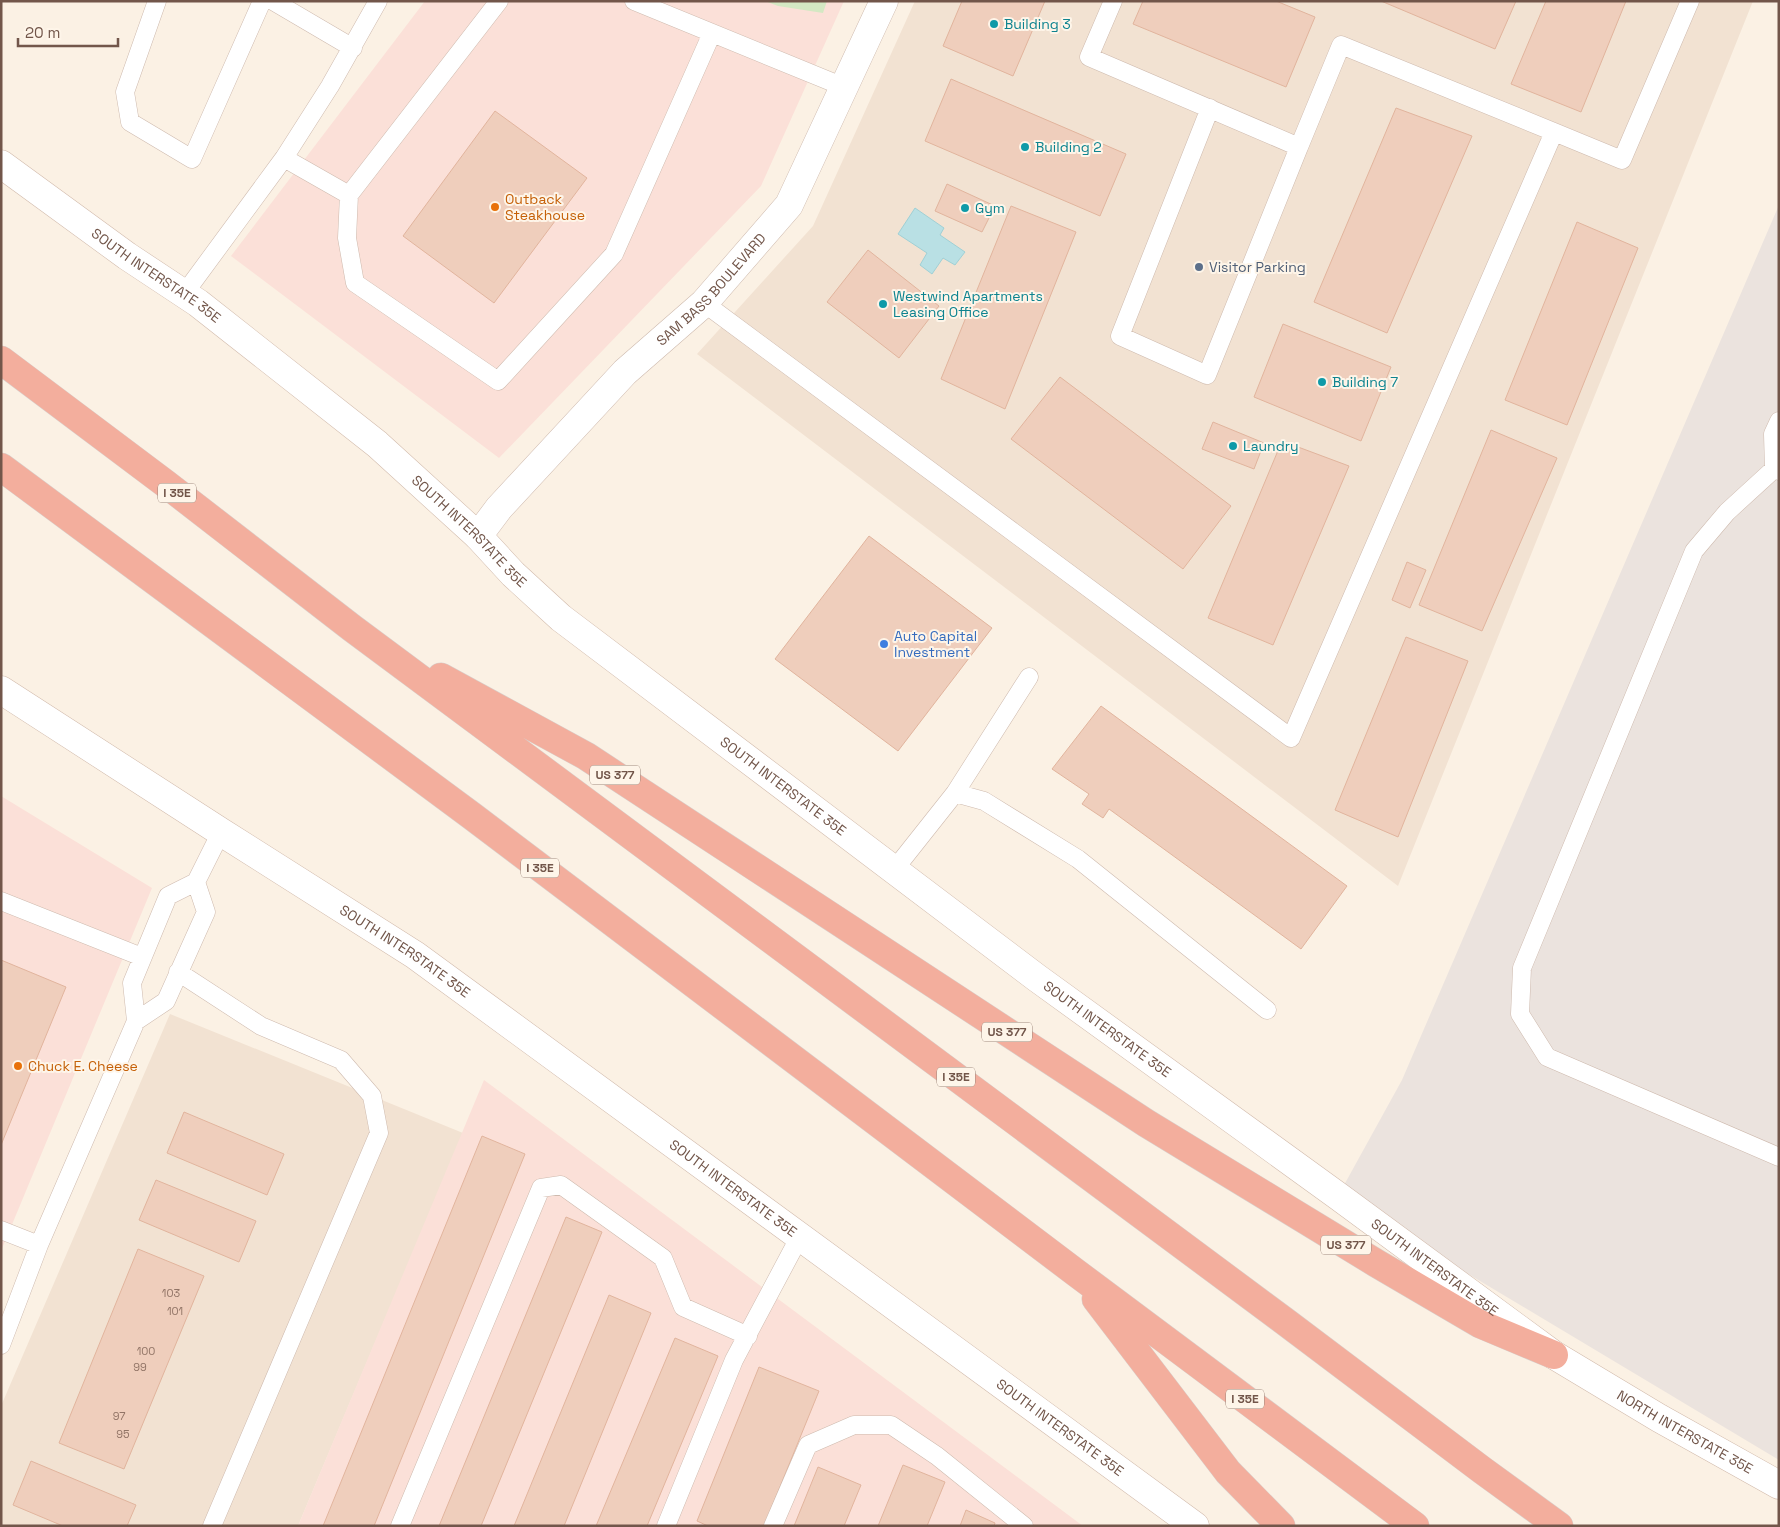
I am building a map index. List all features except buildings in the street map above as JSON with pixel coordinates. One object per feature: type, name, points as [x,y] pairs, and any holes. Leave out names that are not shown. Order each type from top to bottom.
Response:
[{"type":"highway","name":"I 35E","points":[[1,360],[166,484],[352,628],[1559,1526]]},
{"type":"highway","name":"I 35E","points":[[1,467],[472,816],[1075,1272],[1415,1526]]},
{"type":"highway","name":"US 377","points":[[352,628],[586,756],[1146,1123],[1376,1263],[1480,1324],[1554,1355]]},
{"type":"highway","points":[[1075,1272],[1228,1472],[1281,1526]]},
{"type":"main road","name":"SAM BASS BOULEVARD","points":[[478,536],[499,508],[625,372],[704,302],[789,205],[884,1]]},
{"type":"main road","name":"SOUTH INTERSTATE 35E","points":[[1,164],[127,256],[198,303],[376,444],[478,536],[513,574],[561,618],[1037,978],[1554,1355],[1592,1378]]},
{"type":"main road","name":"SOUTH INTERSTATE 35E","points":[[1,690],[415,955],[800,1236],[1186,1522]]},
{"type":"main road","name":"NORTH INTERSTATE 35E","points":[[1592,1378],[1779,1485]]},
{"type":"lane","points":[[157,1],[125,92],[130,122],[192,159],[262,1]]},
{"type":"lane","points":[[273,1],[353,48]]},
{"type":"lane","points":[[184,294],[284,158],[353,48],[378,1]]},
{"type":"lane","points":[[499,1],[349,195],[347,238],[355,284],[498,381],[614,254],[712,33]]},
{"type":"lane","points":[[634,1],[844,87]]},
{"type":"lane","points":[[1114,1],[1089,57],[1299,146]]},
{"type":"lane","points":[[1210,108],[1120,336],[1207,375],[1341,45],[1622,160],[1690,1]]},
{"type":"lane","points":[[704,302],[1291,738],[1554,132]]},
{"type":"lane","points":[[284,158],[349,195]]},
{"type":"lane","points":[[1779,420],[1773,434],[1776,470],[1727,512],[1694,551],[1522,968],[1520,1014],[1548,1058],[1779,1157]]},
{"type":"lane","points":[[894,870],[955,793],[1029,677]]},
{"type":"lane","points":[[955,793],[984,801],[1078,859],[1267,1010]]},
{"type":"lane","points":[[3,1335],[39,1246],[136,1021],[132,983],[168,896],[196,882],[221,832]]},
{"type":"lane","points":[[136,1021],[166,1002],[206,912],[196,882]]},
{"type":"lane","points":[[1,901],[142,957]]},
{"type":"lane","points":[[178,972],[261,1026],[341,1060],[372,1096],[379,1133],[212,1526]]},
{"type":"lane","points":[[400,1526],[541,1188],[561,1185],[648,1247],[663,1258],[683,1307],[748,1336]]},
{"type":"lane","points":[[1,1230],[39,1246]]},
{"type":"lane","points":[[666,1526],[734,1360],[800,1236]]},
{"type":"lane","points":[[773,1526],[808,1445],[854,1425],[891,1424],[937,1456],[1024,1526]]},
{"type":"shaded area","points":[[425,1],[844,1],[761,186],[499,458],[231,256]]},
{"type":"shaded area","points":[[915,1],[1753,1],[1398,886],[697,354],[813,226]]},
{"type":"shaded area","points":[[1779,205],[1779,1460],[1338,1196],[1402,1080]]},
{"type":"shaded area","points":[[1,796],[152,888],[1,1251]]},
{"type":"shaded area","points":[[170,1014],[463,1133],[298,1526],[1,1526],[1,1406]]},
{"type":"shaded area","points":[[484,1080],[1083,1526],[298,1526]]},
{"type":"green space","points":[[765,1],[827,1],[823,13],[778,6]]},
{"type":"water","points":[[915,208],[944,228],[940,235],[965,252],[955,265],[943,258],[932,274],[920,265],[927,253],[898,234]]},
{"type":"place","name":"Building 3","points":[[994,24]]},
{"type":"place","name":"Building 2","points":[[1025,147]]},
{"type":"place","name":"Outback Steakhouse","points":[[495,207]]},
{"type":"place","name":"Gym","points":[[965,208]]},
{"type":"place","name":"Visitor Parking","points":[[1199,267]]},
{"type":"place","name":"Westwind Apartments Leasing Office","points":[[883,304]]},
{"type":"place","name":"Building 7","points":[[1322,382]]},
{"type":"place","name":"Laundry","points":[[1233,446]]},
{"type":"place","name":"Auto Capital Investment","points":[[884,644]]},
{"type":"place","name":"Chuck E. Cheese","points":[[18,1066]]}]
